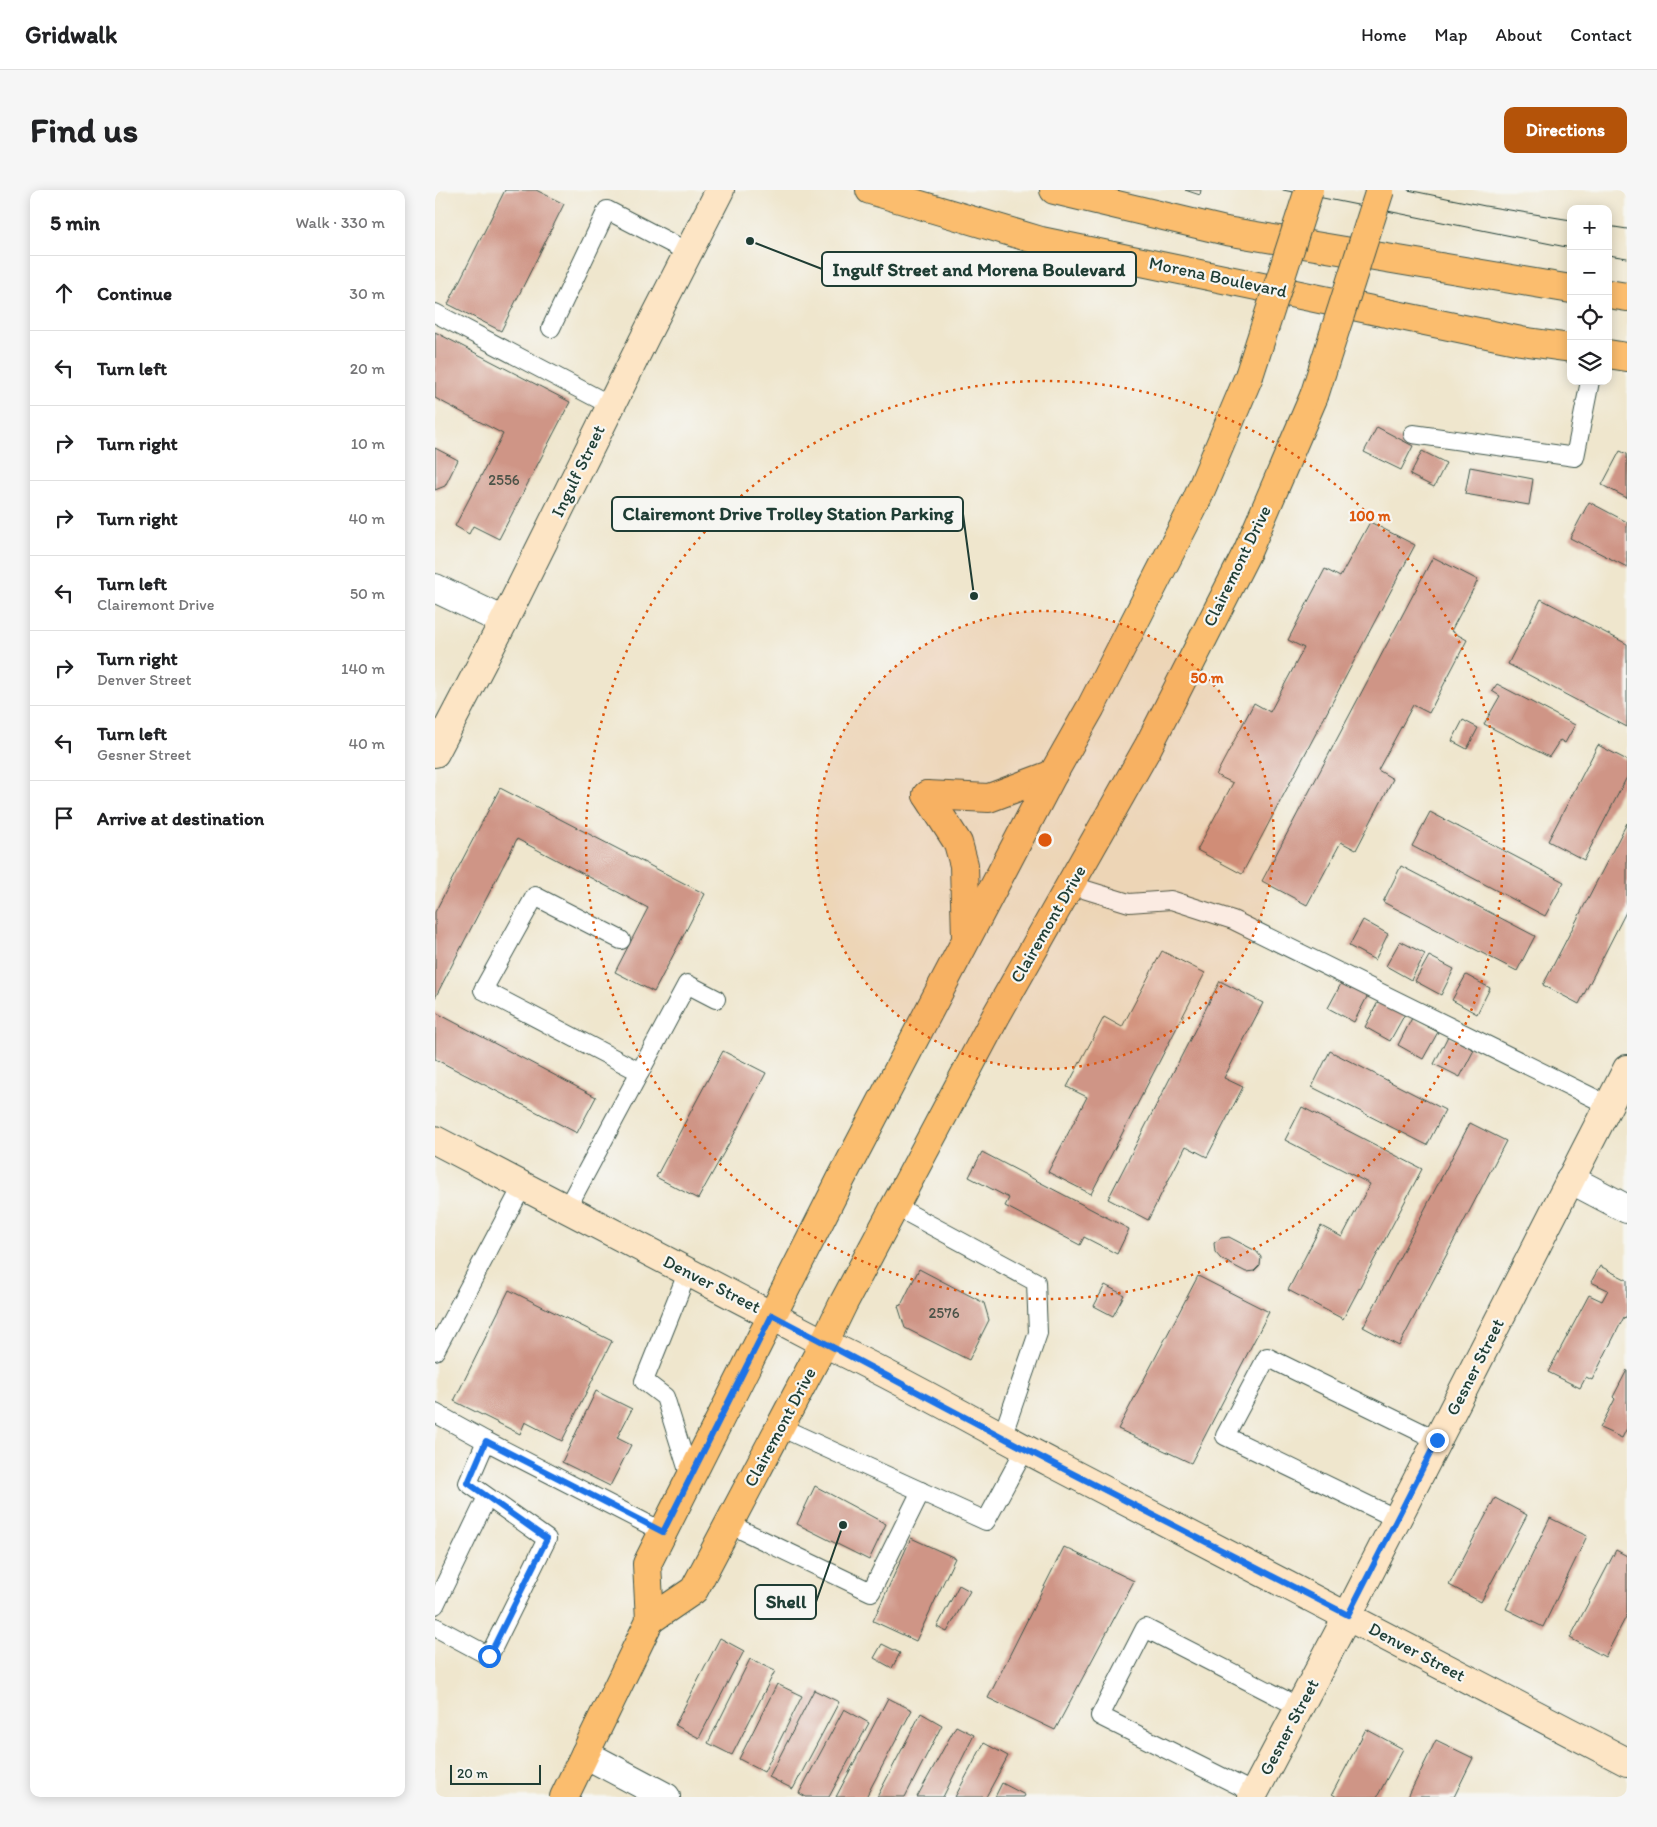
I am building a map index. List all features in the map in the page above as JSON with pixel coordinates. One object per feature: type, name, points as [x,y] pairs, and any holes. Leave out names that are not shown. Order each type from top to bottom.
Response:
[{"type":"main road","name":"Ingulf Street","points":[[435,753],[504,621],[610,405],[720,190]]},
{"type":"main road","name":"Morena Boulevard","points":[[869,190],[1041,241],[1521,340],[1567,347]]},
{"type":"main road","points":[[1054,190],[1226,231],[1567,288]]},
{"type":"main road","points":[[563,1797],[650,1620],[647,1564],[841,1179],[1053,774],[1091,707],[1195,504],[1249,376],[1309,190]]},
{"type":"main road","name":"Clairemont Drive","points":[[650,1620],[695,1590],[843,1304],[997,1014],[1148,747],[1243,558],[1315,396],[1380,190]]},
{"type":"main road","points":[[1612,295],[1627,297]]},
{"type":"main road","points":[[1612,355],[1627,357]]},
{"type":"main road","points":[[966,942],[964,865],[958,843],[927,795],[989,798],[1053,774]]},
{"type":"main road","name":"Gesner Street","points":[[1253,1795],[1348,1615],[1627,1069]]},
{"type":"main road","name":"Denver Street","points":[[435,1140],[1627,1762]]},
{"type":"street","points":[[435,588],[504,621]]},
{"type":"street","points":[[1570,1179],[1627,1209]]},
{"type":"street","points":[[585,1754],[666,1797]]},
{"type":"lane","points":[[551,328],[607,210],[688,252]]},
{"type":"lane","points":[[435,313],[610,405]]},
{"type":"lane","points":[[1413,434],[1575,457],[1589,385]]},
{"type":"lane","points":[[1070,885],[1129,903],[1171,900],[1233,920],[1608,1105]]},
{"type":"lane","points":[[621,940],[535,896],[483,990],[640,1072]]},
{"type":"lane","points":[[567,1208],[687,984],[716,999]]},
{"type":"lane","points":[[435,1351],[523,1186]]},
{"type":"lane","points":[[895,1206],[1036,1282],[1038,1333],[1002,1437]]},
{"type":"lane","points":[[688,1271],[644,1381],[665,1397],[690,1477]]},
{"type":"lane","points":[[1397,1519],[1225,1436],[1267,1357],[1437,1440]]},
{"type":"lane","points":[[435,1413],[663,1532]]},
{"type":"lane","points":[[780,1427],[986,1521],[1025,1449]]},
{"type":"lane","points":[[435,1627],[489,1656],[547,1539],[468,1483],[486,1441]]},
{"type":"lane","points":[[729,1524],[871,1592],[921,1491]]},
{"type":"lane","points":[[435,1605],[487,1497]]},
{"type":"lane","points":[[1253,1795],[1100,1716],[1145,1628],[1299,1707]]},
{"type":"building","points":[[505,190],[536,190],[564,204],[501,331],[448,304]]},
{"type":"building","points":[[1185,190],[1201,190],[1200,195]]},
{"type":"building","points":[[435,332],[570,402],[499,539],[473,526],[469,534],[455,526],[503,434],[435,398]]},
{"type":"building","points":[[1377,427],[1413,446],[1401,470],[1364,452]]},
{"type":"building","points":[[435,448],[458,460],[445,486],[435,490]]},
{"type":"building","points":[[1422,451],[1446,463],[1434,487],[1410,475]]},
{"type":"building","points":[[1620,451],[1627,454],[1627,498],[1602,485]]},
{"type":"building","points":[[1470,467],[1533,479],[1529,505],[1465,494]]},
{"type":"building","points":[[1589,502],[1627,522],[1627,567],[1570,538]]},
{"type":"building","points":[[1370,522],[1415,545],[1242,874],[1197,850],[1233,783],[1216,775],[1254,703],[1270,712],[1304,648],[1288,640],[1325,569],[1340,577]]},
{"type":"building","points":[[1433,557],[1478,580],[1451,631],[1467,640],[1429,713],[1413,705],[1378,770],[1393,779],[1356,850],[1341,842],[1307,905],[1262,881]]},
{"type":"building","points":[[1541,599],[1627,644],[1627,727],[1508,664]]},
{"type":"building","points":[[1497,684],[1575,725],[1565,743],[1560,740],[1549,757],[1484,724],[1500,696],[1492,691]]},
{"type":"building","points":[[1463,720],[1478,728],[1467,749],[1452,741]]},
{"type":"building","points":[[1598,745],[1627,760],[1627,777],[1584,860],[1548,841]]},
{"type":"building","points":[[500,788],[705,894],[654,992],[615,972],[648,908],[517,839],[435,998],[435,912]]},
{"type":"building","points":[[1430,812],[1564,882],[1545,916],[1412,846]]},
{"type":"building","points":[[1627,823],[1627,910],[1579,1004],[1543,985]]},
{"type":"building","points":[[1401,866],[1535,936],[1517,971],[1383,902]]},
{"type":"building","points":[[1363,920],[1388,934],[1375,960],[1349,946]]},
{"type":"building","points":[[1400,941],[1425,954],[1411,980],[1386,966]]},
{"type":"building","points":[[1162,951],[1205,973],[1091,1194],[1048,1172],[1087,1097],[1067,1087],[1104,1017],[1122,1027]]},
{"type":"building","points":[[1429,956],[1454,969],[1441,995],[1415,981]]},
{"type":"building","points":[[1466,975],[1490,988],[1477,1014],[1452,1000]]},
{"type":"building","points":[[1220,981],[1263,1003],[1224,1078],[1243,1087],[1207,1157],[1186,1146],[1148,1220],[1108,1199]]},
{"type":"building","points":[[1342,982],[1368,995],[1354,1022],[1328,1008]]},
{"type":"building","points":[[1379,1000],[1405,1014],[1390,1041],[1365,1027]]},
{"type":"building","points":[[435,1012],[596,1097],[577,1133],[435,1059]]},
{"type":"building","points":[[1412,1018],[1438,1032],[1423,1059],[1398,1045]]},
{"type":"building","points":[[1448,1036],[1474,1050],[1460,1077],[1434,1064]]},
{"type":"building","points":[[723,1051],[766,1073],[698,1199],[656,1177]]},
{"type":"building","points":[[1330,1051],[1445,1110],[1427,1145],[1312,1087]]},
{"type":"building","points":[[1302,1107],[1422,1169],[1343,1319],[1288,1290],[1321,1226],[1342,1237],[1370,1184],[1285,1140]]},
{"type":"building","points":[[1470,1123],[1506,1141],[1399,1346],[1363,1327]]},
{"type":"building","points":[[982,1152],[1129,1229],[1117,1254],[1084,1237],[1080,1245],[1005,1206],[1009,1198],[969,1177]]},
{"type":"building","points":[[1229,1237],[1256,1251],[1261,1257],[1260,1265],[1254,1271],[1246,1272],[1221,1259],[1215,1252],[1214,1243],[1221,1238]]},
{"type":"building","points":[[1600,1266],[1627,1280],[1627,1315],[1624,1317],[1592,1380],[1586,1377],[1580,1388],[1548,1372],[1589,1295],[1602,1301],[1608,1290],[1591,1282]]},
{"type":"building","points":[[919,1269],[984,1303],[989,1320],[969,1360],[905,1328],[898,1306],[901,1305]]},
{"type":"building","points":[[1198,1276],[1269,1312],[1191,1463],[1118,1429]]},
{"type":"building","points":[[1105,1285],[1124,1295],[1113,1316],[1094,1306]]},
{"type":"building","points":[[509,1290],[612,1341],[562,1441],[525,1422],[520,1434],[454,1401]]},
{"type":"building","points":[[1627,1370],[1627,1428],[1622,1438],[1600,1428]]},
{"type":"building","points":[[596,1391],[632,1409],[617,1438],[631,1445],[610,1486],[562,1462]]},
{"type":"building","points":[[815,1486],[886,1524],[869,1560],[797,1524]]},
{"type":"building","points":[[1495,1498],[1527,1515],[1481,1602],[1449,1585]]},
{"type":"building","points":[[1550,1518],[1587,1536],[1543,1627],[1506,1609]]},
{"type":"building","points":[[911,1538],[955,1558],[916,1641],[873,1621]]},
{"type":"building","points":[[1064,1547],[1134,1581],[1055,1730],[988,1698]]},
{"type":"building","points":[[1616,1550],[1627,1556],[1627,1615],[1605,1657],[1570,1638]]},
{"type":"building","points":[[959,1585],[970,1591],[947,1632],[937,1627]]},
{"type":"building","points":[[720,1638],[744,1651],[699,1738],[675,1725]]},
{"type":"building","points":[[882,1644],[900,1653],[892,1668],[874,1658]]},
{"type":"building","points":[[750,1659],[775,1671],[732,1755],[708,1743]]},
{"type":"building","points":[[777,1684],[802,1696],[764,1772],[739,1759]]},
{"type":"building","points":[[814,1690],[839,1702],[793,1789],[769,1777]]},
{"type":"building","points":[[888,1698],[912,1710],[866,1797],[836,1797]]},
{"type":"building","points":[[844,1709],[869,1723],[829,1797],[806,1797],[799,1793]]},
{"type":"building","points":[[921,1713],[942,1725],[905,1797],[877,1797]]},
{"type":"building","points":[[956,1726],[974,1735],[943,1797],[917,1797]]},
{"type":"building","points":[[1366,1729],[1403,1749],[1377,1797],[1337,1797],[1332,1794]]},
{"type":"building","points":[[1436,1740],[1473,1758],[1454,1797],[1408,1797]]},
{"type":"building","points":[[984,1743],[1008,1756],[986,1797],[955,1797]]},
{"type":"building","points":[[1002,1783],[1025,1795],[1024,1797],[995,1797]]},
{"type":"tram line","points":[[1283,190],[1567,247]]},
{"type":"tram line","points":[[1408,190],[1485,206],[1567,219]]},
{"type":"tram line","points":[[1612,227],[1627,229]]},
{"type":"tram line","points":[[1612,256],[1627,258]]},
{"type":"place","name":"Ingulf Street and Morena Boulevard","points":[[750,241]]},
{"type":"place","name":"Clairemont Drive Trolley Station Parking","points":[[974,596]]},
{"type":"place","name":"Shell","points":[[843,1525]]},
{"type":"route","points":[[489,1656],[547,1539],[468,1483],[486,1441],[663,1532],[772,1315],[1025,1449],[1348,1615],[1437,1440]]}]
